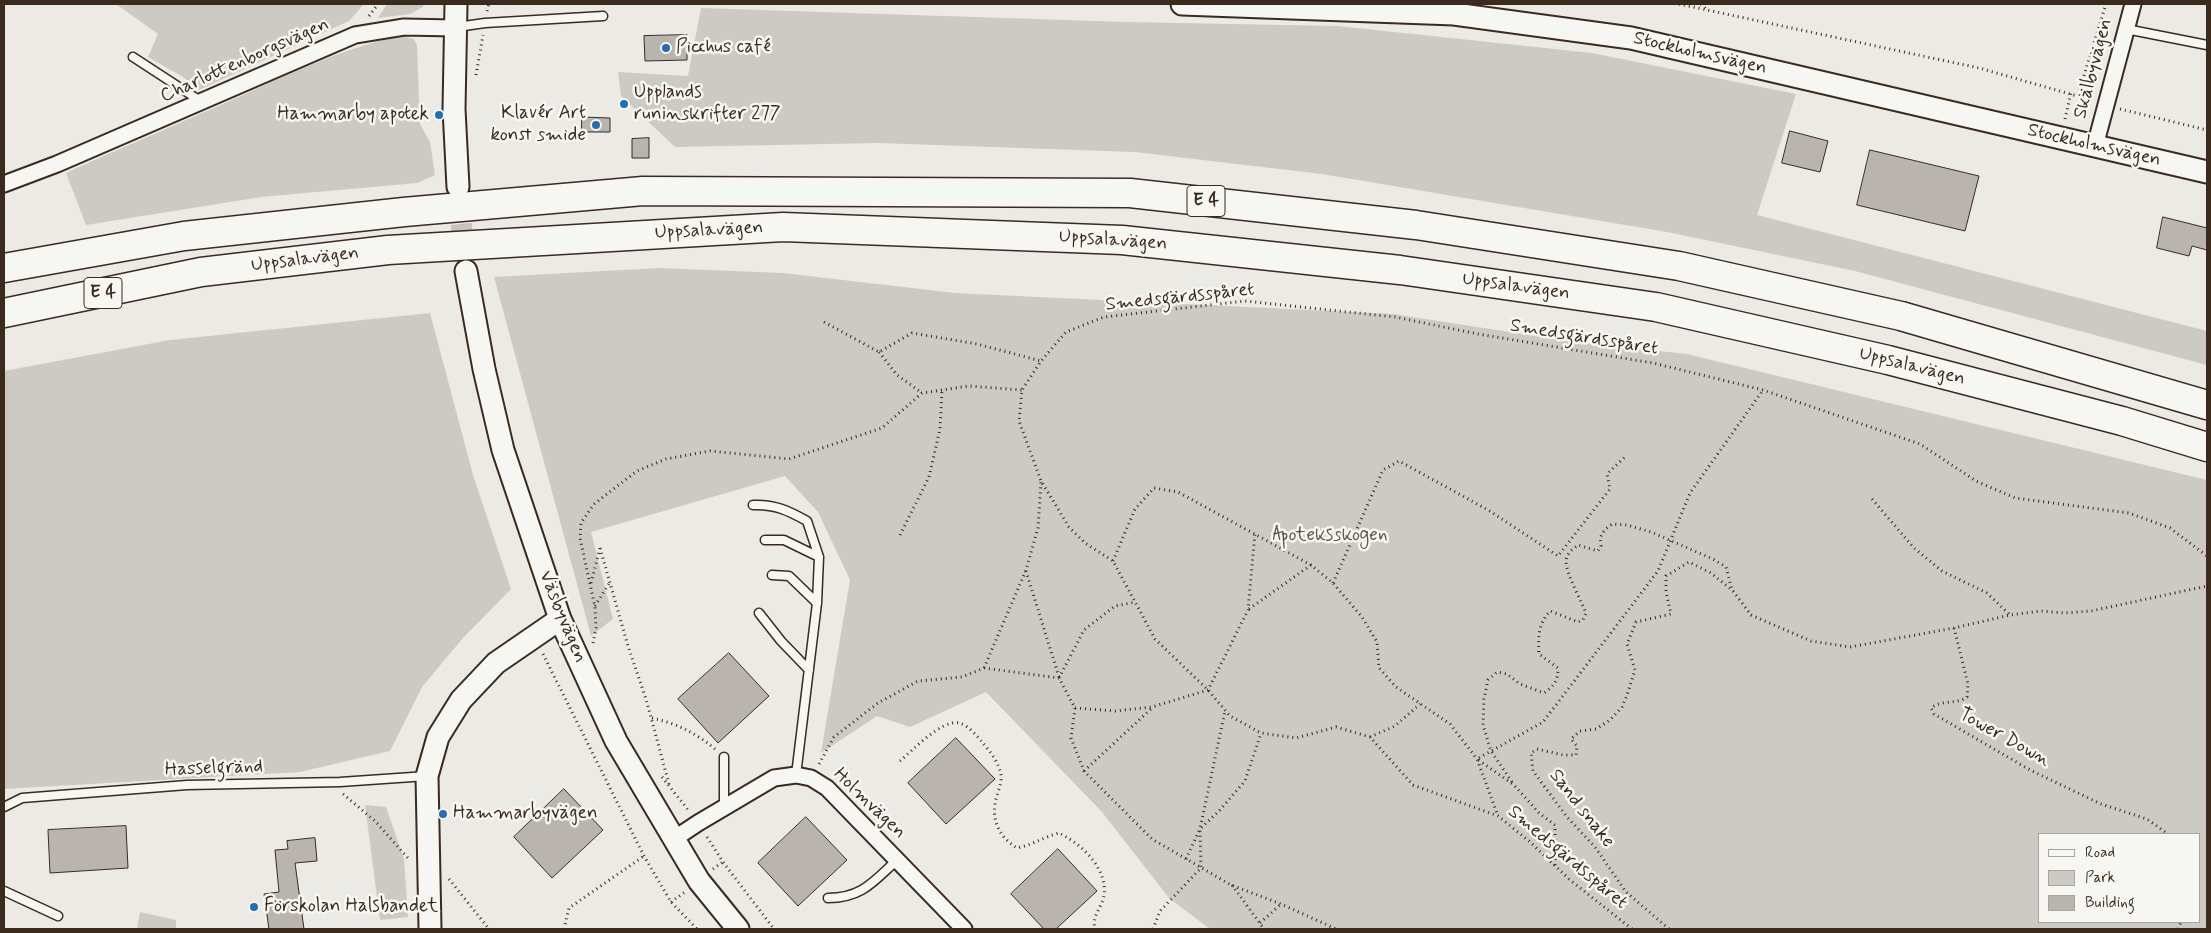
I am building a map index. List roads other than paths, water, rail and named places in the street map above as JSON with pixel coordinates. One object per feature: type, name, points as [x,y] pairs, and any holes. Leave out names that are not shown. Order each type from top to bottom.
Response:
[{"type":"highway","name":"Uppsalavägen","points":[[4,268],[184,236],[404,212],[644,191],[1130,193],[1416,225],[1679,266],[1901,316],[2207,405]]},
{"type":"highway","name":"Uppsalavägen","points":[[4,313],[202,272],[388,250],[783,227],[1122,240],[1400,270],[1656,307],[1897,362],[2122,421],[2207,447]]},
{"type":"street","points":[[456,4],[454,109],[458,187]]},
{"type":"street","name":"Stockholmsvägen","points":[[1182,4],[1454,14],[1631,38],[2207,172]]},
{"type":"street","name":"Skälbyvägen","points":[[2095,146],[2133,4]]},
{"type":"street","name":"Charlottenborgsvägen","points":[[4,184],[56,164],[355,35],[404,27],[456,28]]},
{"type":"street","name":"Väsbyvägen","points":[[466,271],[484,369],[503,450],[560,619],[616,741],[699,881],[738,929]]},
{"type":"street","points":[[430,929],[421,867],[427,776],[438,737],[460,700],[496,663],[560,619]]},
{"type":"street","name":"Holmvägen","points":[[674,839],[774,778],[796,775],[811,778],[827,788],[897,860],[958,927]]},
{"type":"lane","name":"Charlottenborgsvägen","points":[[456,28],[485,24],[603,16]]},
{"type":"lane","points":[[2126,29],[2207,45]]},
{"type":"lane","points":[[133,57],[202,102]]},
{"type":"lane","points":[[753,505],[769,504],[788,510],[807,521],[819,557],[817,603],[810,670],[796,775]]},
{"type":"lane","points":[[764,540],[784,540],[819,557]]},
{"type":"lane","points":[[772,575],[789,576],[817,603]]},
{"type":"lane","points":[[759,613],[781,641],[810,670]]},
{"type":"lane","points":[[724,757],[724,807]]},
{"type":"lane","name":"Hasselgränd","points":[[4,807],[22,798],[187,785],[340,782],[427,776]]},
{"type":"lane","points":[[828,898],[844,898],[863,890],[897,860]]},
{"type":"lane","points":[[4,891],[58,916]]},
{"type":"tunnel","points":[[458,192],[465,261]]},
{"type":"place","name":"Picchus café","points":[[666,48]]},
{"type":"place","name":"Upplands runinskrifter 277","points":[[624,104]]},
{"type":"place","name":"Hammarby apotek","points":[[439,115]]},
{"type":"place","name":"Klavér Art konst smide","points":[[596,125]]},
{"type":"place","name":"Hammarbyvägen","points":[[443,814]]},
{"type":"place","name":"Förskolan Halsbandet","points":[[254,907]]},
{"type":"park label","name":"Apoteksskogen","points":[[1330,536]]}]
